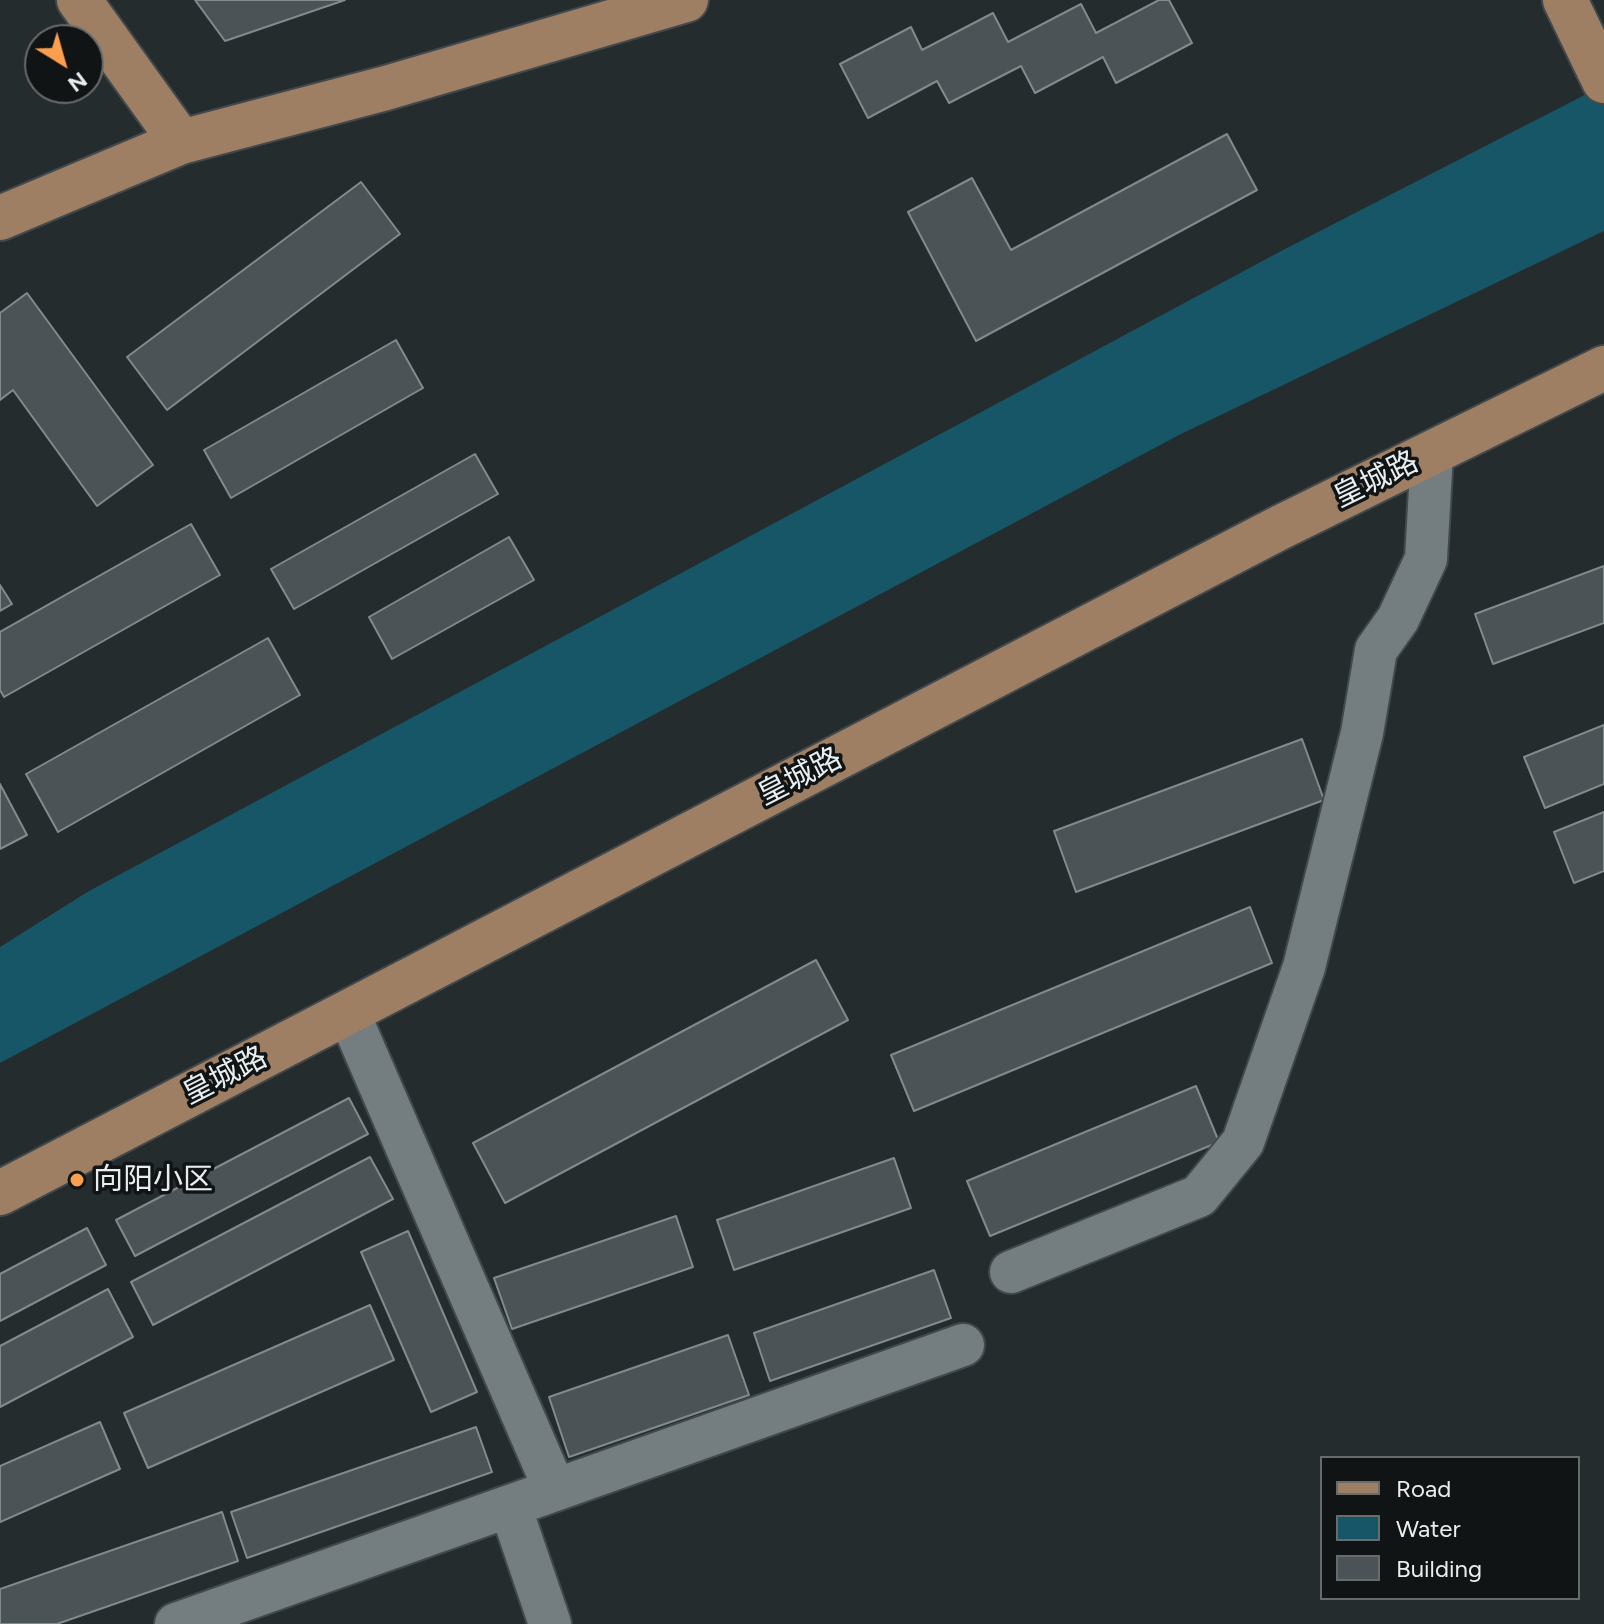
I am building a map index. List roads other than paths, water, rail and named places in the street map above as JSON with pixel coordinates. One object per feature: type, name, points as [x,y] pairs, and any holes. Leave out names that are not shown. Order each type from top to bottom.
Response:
[{"type":"main road","points":[[79,0],[181,142]]},
{"type":"main road","points":[[0,218],[181,142],[386,88],[686,0]]},
{"type":"main road","name":"皇城路","points":[[0,1193],[1281,527],[1604,368]]},
{"type":"street","points":[[1011,1272],[1199,1196],[1243,1142],[1304,967],[1362,733],[1376,650],[1398,619],[1426,559],[1432,453]]},
{"type":"street","points":[[348,1012],[555,1490]]},
{"type":"street","points":[[176,1624],[963,1345]]},
{"type":"street","points":[[510,1506],[550,1624]]},
{"type":"water","points":[[1604,85],[1604,231],[1179,435],[0,1063],[0,947],[89,891],[1283,250]]},
{"type":"place","name":"向阳小区","points":[[77,1180]]}]
